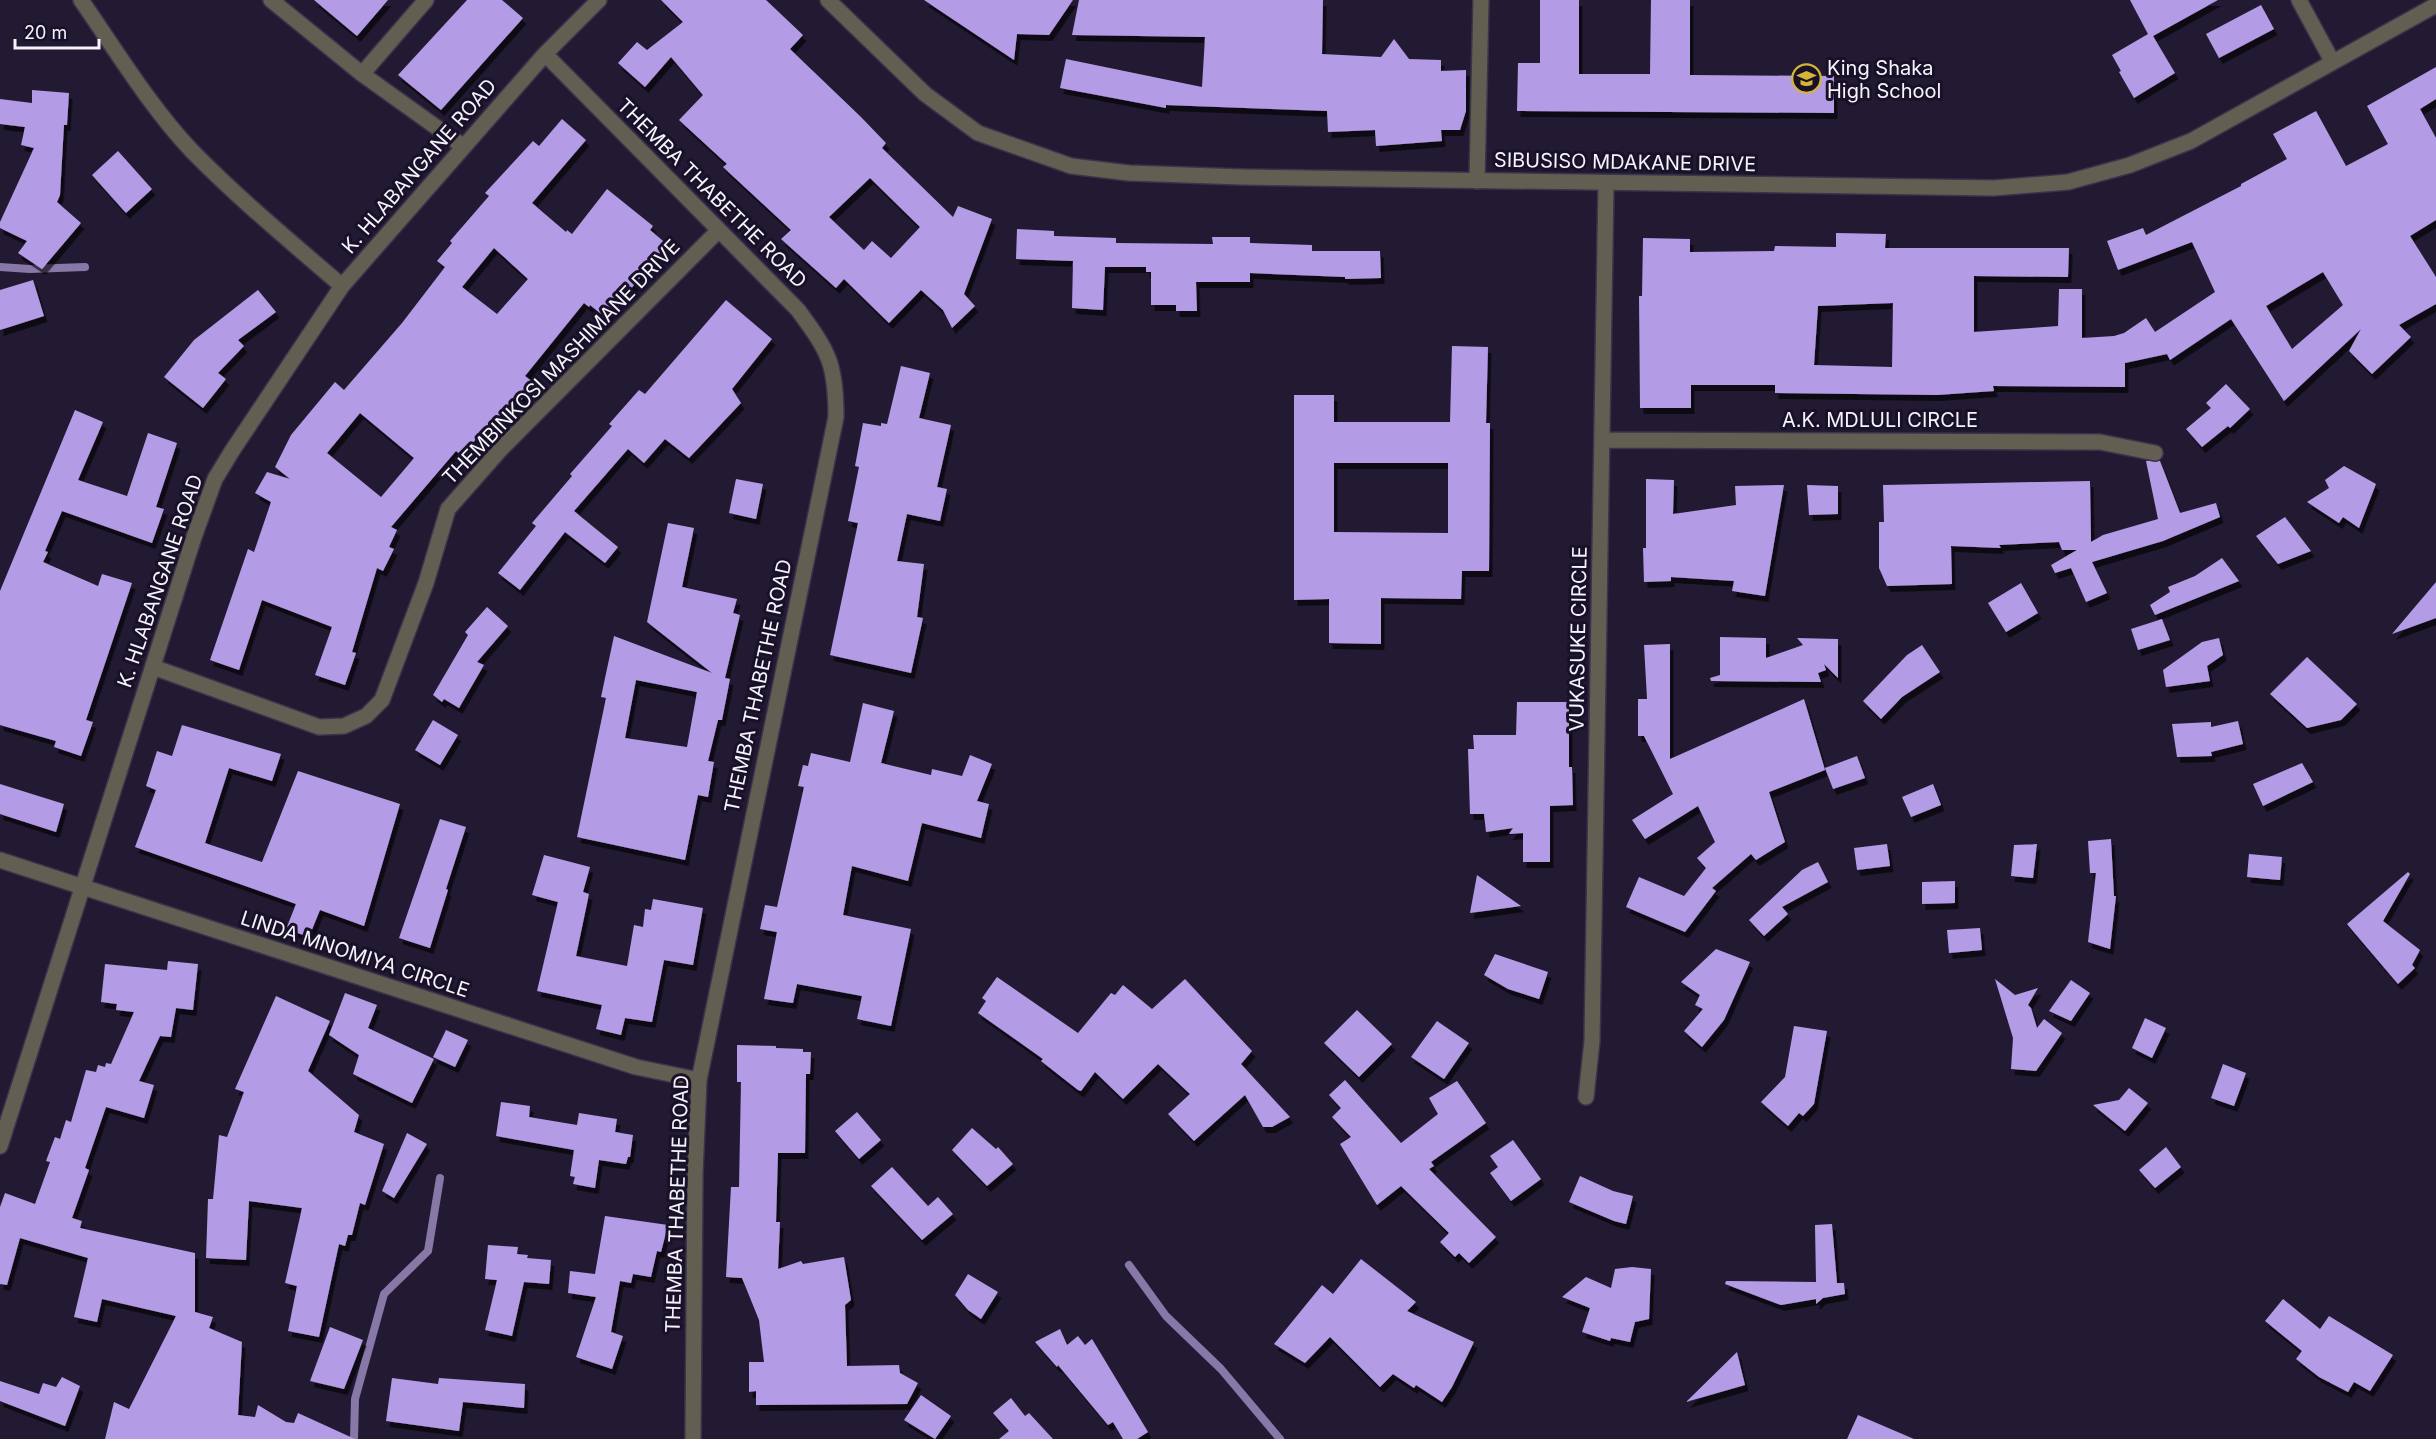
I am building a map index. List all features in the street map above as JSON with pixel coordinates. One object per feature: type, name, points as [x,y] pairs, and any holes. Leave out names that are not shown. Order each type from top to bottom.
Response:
[{"type":"street","points":[[81,0],[140,85],[191,150],[237,194],[342,286]]},
{"type":"street","points":[[272,0],[362,74],[464,147]]},
{"type":"street","points":[[362,74],[426,0]]},
{"type":"street","name":"K. HLABANGANE ROAD","points":[[0,1146],[194,537],[215,479],[342,286],[545,54],[599,0]]},
{"type":"street","name":"SIBUSISO MDAKANE DRIVE","points":[[828,0],[925,94],[978,134],[1071,166],[1129,173],[1242,177],[1994,188],[2068,182],[2130,165],[2191,141],[2436,5]]},
{"type":"street","points":[[1477,181],[1481,0]]},
{"type":"street","points":[[2299,0],[2332,61]]},
{"type":"street","name":"THEMBA THABETHE ROAD","points":[[545,54],[798,310],[821,342],[831,364],[836,384],[836,417],[699,1080],[695,1174],[693,1439]]},
{"type":"street","name":"VUKASUKE CIRCLE","points":[[1586,1096],[1592,1041],[1606,183]]},
{"type":"street","name":"THEMBINKOSI MASHIMANE DRIVE","points":[[153,667],[319,727],[344,726],[366,716],[382,699],[426,583],[448,509],[500,450],[718,231]]},
{"type":"street","name":"A.K. MDLULI CIRCLE","points":[[1603,440],[2100,442],[2155,453]]},
{"type":"street","name":"LINDA MNOMIYA CIRCLE","points":[[0,860],[636,1067],[699,1080]]},
{"type":"building","points":[[314,0],[388,0],[357,36]]},
{"type":"building","points":[[467,0],[502,0],[523,18],[441,110],[398,75]]},
{"type":"building","points":[[661,0],[766,0],[803,35],[790,49],[861,117],[886,143],[882,148],[953,217],[958,206],[992,219],[964,294],[975,306],[952,328],[943,310],[921,290],[889,323],[844,279],[836,288],[781,239],[791,230],[723,167],[727,164],[679,120],[703,95],[671,57],[645,87],[618,63],[637,42],[647,50],[683,22]],"holes":[[[870,178],[920,227],[891,258],[872,241],[864,250],[829,217]]]},
{"type":"building","points":[[924,0],[1073,0],[1049,35],[1017,34],[1014,60]]},
{"type":"building","points":[[1079,0],[1323,0],[1322,54],[1381,57],[1394,39],[1409,59],[1441,60],[1441,71],[1466,70],[1466,111],[1460,130],[1441,130],[1442,141],[1376,146],[1375,130],[1328,132],[1327,111],[1166,105],[1166,108],[1060,88],[1066,59],[1202,87],[1205,37],[1072,35]]},
{"type":"building","points":[[1540,0],[1579,0],[1579,74],[1650,74],[1651,0],[1690,0],[1690,75],[1834,76],[1834,113],[1517,111],[1518,63],[1540,63]]},
{"type":"building","points":[[2130,0],[2218,0],[2153,36],[2175,73],[2134,98],[2112,55],[2148,34]]},
{"type":"building","points":[[2261,5],[2274,29],[2219,58],[2206,34]]},
{"type":"building","points":[[2436,67],[2436,99],[2420,109],[2436,138],[2436,220],[2410,236],[2436,277],[2436,304],[2399,325],[2411,337],[2372,374],[2349,351],[2361,329],[2284,401],[2231,319],[2170,360],[2167,354],[2125,363],[2125,387],[1993,386],[1994,391],[1937,395],[1775,393],[1775,385],[1691,385],[1691,408],[1640,408],[1639,296],[1642,296],[1643,238],[1690,239],[1690,252],[1774,251],[1775,246],[1836,247],[1836,233],[1886,234],[1885,248],[2069,248],[2068,277],[1974,276],[1974,332],[2058,326],[2059,289],[2082,289],[2082,338],[2124,333],[2146,318],[2155,332],[2215,292],[2192,242],[2118,270],[2107,241],[2143,228],[2146,235],[2241,186],[2287,159],[2273,134],[2316,111],[2346,166],[2388,144],[2367,106]],"holes":[[[2323,272],[2343,305],[2292,349],[2266,306]],[[1893,303],[1892,367],[1814,365],[1818,306]]]},
{"type":"building","points":[[32,90],[69,93],[67,125],[64,125],[60,195],[57,202],[81,223],[42,269],[18,253],[27,241],[0,228],[0,222],[34,148],[21,145],[25,127],[0,124],[0,99],[32,103]]},
{"type":"building","points":[[562,119],[586,140],[532,203],[566,232],[567,230],[572,234],[607,189],[653,226],[650,230],[668,245],[606,318],[584,303],[525,376],[534,383],[521,400],[516,396],[499,419],[495,416],[462,456],[456,451],[391,527],[397,530],[389,547],[394,549],[383,571],[377,568],[352,652],[356,653],[345,685],[315,675],[332,627],[262,600],[239,670],[210,660],[248,549],[254,552],[271,502],[255,493],[267,472],[290,479],[275,467],[291,435],[335,382],[344,390],[402,323],[445,267],[437,261],[452,243],[450,241],[489,196],[485,193],[533,141],[539,146]],"holes":[[[494,248],[528,279],[497,314],[462,287]],[[360,413],[414,458],[381,497],[327,453]]]},
{"type":"building","points":[[118,151],[152,189],[126,213],[92,175]]},
{"type":"building","points":[[1017,229],[1054,231],[1054,236],[1116,238],[1116,243],[1213,244],[1212,237],[1250,237],[1250,243],[1312,245],[1312,251],[1380,251],[1381,278],[1345,279],[1345,277],[1250,273],[1250,282],[1196,282],[1197,311],[1176,311],[1176,305],[1151,305],[1151,272],[1146,272],[1146,267],[1105,267],[1103,310],[1072,308],[1073,261],[1016,259]]},
{"type":"building","points":[[33,280],[44,316],[0,330],[0,290]]},
{"type":"building","points":[[258,290],[276,312],[238,340],[244,346],[218,373],[226,379],[203,408],[164,377],[194,340]]},
{"type":"building","points":[[726,300],[772,339],[732,389],[741,403],[689,458],[665,439],[644,463],[628,449],[574,511],[618,547],[605,563],[565,532],[520,590],[498,573],[536,526],[532,523],[572,476],[570,474],[612,426],[609,424],[639,390],[645,394]]},
{"type":"building","points":[[1452,346],[1488,347],[1486,423],[1490,423],[1489,571],[1462,571],[1461,599],[1381,598],[1381,644],[1329,643],[1329,599],[1294,600],[1294,395],[1334,395],[1334,422],[1450,422]],"holes":[[[1334,463],[1448,463],[1448,533],[1334,532]]]},
{"type":"building","points":[[901,366],[930,373],[919,418],[951,425],[937,487],[947,489],[940,521],[907,514],[897,561],[924,564],[917,617],[923,618],[911,673],[830,655],[858,523],[848,521],[859,467],[855,466],[863,423],[881,426],[881,423],[887,424]]},
{"type":"building","points":[[2226,384],[2250,409],[2230,428],[2228,426],[2202,447],[2186,429],[2211,408],[2206,403]]},
{"type":"building","points":[[75,410],[103,422],[78,480],[127,496],[148,433],[177,443],[156,507],[164,509],[152,543],[62,511],[45,551],[48,552],[43,562],[98,586],[102,574],[132,583],[86,720],[93,722],[81,756],[54,747],[56,741],[0,725],[0,591]]},
{"type":"building","points":[[2146,461],[2160,461],[2180,513],[2216,503],[2220,517],[2163,541],[2092,562],[2107,593],[2086,602],[2071,568],[2055,573],[2051,565],[2077,550],[2062,550],[2059,542],[1999,545],[2001,548],[1951,546],[1952,584],[1887,586],[1879,568],[1879,522],[1884,522],[1883,485],[2090,481],[2091,542],[2103,535],[2158,519]]},
{"type":"building","points":[[2344,466],[2376,484],[2359,528],[2343,517],[2339,523],[2307,502],[2329,488],[2325,480]]},
{"type":"building","points":[[736,479],[763,484],[756,519],[729,513]]},
{"type":"building","points":[[1646,479],[1674,480],[1673,514],[1736,505],[1735,486],[1784,485],[1765,596],[1732,591],[1734,581],[1671,577],[1671,581],[1644,582]]},
{"type":"building","points":[[1807,485],[1838,486],[1838,514],[1809,515]]},
{"type":"building","points":[[2285,517],[2311,551],[2278,564],[2256,536]]},
{"type":"building","points":[[668,523],[694,528],[682,587],[737,599],[733,613],[740,615],[725,678],[730,679],[722,720],[718,720],[708,761],[714,762],[708,797],[698,795],[685,860],[577,837],[606,698],[601,697],[614,636],[712,673],[647,622]],"holes":[[[636,680],[697,692],[687,747],[625,738]]]},
{"type":"building","points":[[2222,558],[2239,581],[2155,615],[2150,605],[2170,592],[2168,587],[2195,576]]},
{"type":"building","points":[[2436,582],[2436,618],[2392,634]]},
{"type":"building","points":[[2021,583],[2038,613],[2006,632],[1988,603]]},
{"type":"building","points":[[487,607],[508,626],[477,662],[484,665],[459,708],[444,699],[442,702],[433,695],[468,635],[465,632]]},
{"type":"building","points":[[2162,619],[2170,640],[2138,650],[2131,629]]},
{"type":"building","points":[[1720,637],[1766,638],[1766,658],[1803,645],[1797,638],[1838,639],[1838,678],[1824,664],[1826,670],[1818,673],[1821,682],[1711,681],[1710,678],[1720,675]]},
{"type":"building","points":[[2219,638],[2223,655],[2207,666],[2210,681],[2166,687],[2163,670],[2202,642]]},
{"type":"building","points":[[1670,644],[1670,759],[1804,699],[1825,770],[1769,792],[1785,842],[1756,860],[1751,854],[1712,888],[1716,891],[1685,932],[1626,907],[1639,877],[1684,896],[1706,868],[1697,858],[1715,842],[1698,806],[1645,839],[1632,820],[1673,794],[1644,736],[1638,736],[1638,699],[1647,699],[1644,645]]},
{"type":"building","points":[[1922,645],[1940,672],[1902,697],[1881,719],[1863,701],[1907,655]]},
{"type":"building","points":[[2307,657],[2357,704],[2341,720],[2307,728],[2270,694]]},
{"type":"building","points":[[1517,702],[1569,702],[1569,767],[1572,767],[1573,805],[1550,806],[1550,862],[1523,862],[1523,833],[1509,834],[1513,828],[1486,832],[1484,814],[1470,814],[1468,749],[1474,749],[1473,735],[1516,735]]},
{"type":"building","points":[[863,703],[894,711],[881,763],[931,775],[932,769],[962,776],[970,755],[992,764],[977,801],[989,804],[981,838],[922,823],[908,881],[852,866],[843,915],[911,929],[891,1026],[857,1019],[862,996],[797,984],[793,1003],[764,999],[777,932],[760,929],[765,905],[777,907],[804,787],[798,786],[803,765],[808,766],[811,753],[850,762]]},
{"type":"building","points":[[433,720],[458,735],[440,765],[415,750]]},
{"type":"building","points":[[2238,721],[2243,744],[2211,752],[2212,756],[2177,757],[2172,724],[2211,722],[2211,727]]},
{"type":"building","points":[[182,725],[281,754],[272,781],[229,768],[205,843],[262,862],[298,771],[400,804],[364,926],[320,910],[309,937],[286,929],[296,904],[135,847],[156,790],[146,786],[157,751],[172,756]]},
{"type":"building","points":[[1857,756],[1865,778],[1833,789],[1825,768]]},
{"type":"building","points":[[2302,763],[2313,782],[2263,806],[2253,784]]},
{"type":"building","points":[[0,784],[64,804],[56,832],[0,814]]},
{"type":"building","points":[[1933,784],[1941,805],[1911,817],[1902,797]]},
{"type":"building","points":[[440,819],[466,827],[430,948],[399,938]]},
{"type":"building","points":[[2111,839],[2114,896],[2116,896],[2110,949],[2088,942],[2096,873],[2090,873],[2088,841]]},
{"type":"building","points":[[1887,844],[1890,866],[1857,870],[1854,848]]},
{"type":"building","points":[[2037,844],[2033,878],[2011,876],[2014,845]]},
{"type":"building","points":[[2249,854],[2282,857],[2280,880],[2247,877]]},
{"type":"building","points":[[544,855],[590,867],[583,892],[589,894],[576,956],[627,966],[634,925],[643,927],[645,909],[651,910],[653,899],[703,908],[693,965],[664,960],[652,1022],[625,1018],[621,1035],[596,1029],[602,1005],[537,991],[558,902],[532,895]]},
{"type":"building","points":[[1818,862],[1828,882],[1782,907],[1788,914],[1764,936],[1749,920],[1802,870]]},
{"type":"building","points":[[2408,872],[2410,874],[2383,921],[2420,950],[2412,965],[2415,968],[2398,984],[2347,924]]},
{"type":"building","points":[[1477,875],[1521,906],[1470,913]]},
{"type":"building","points":[[1955,881],[1955,903],[1922,904],[1922,882]]},
{"type":"building","points":[[1980,928],[1982,950],[1949,953],[1947,930]]},
{"type":"building","points":[[1716,949],[1750,962],[1724,1020],[1702,1047],[1684,1031],[1703,1009],[1695,1005],[1700,995],[1681,982]]},
{"type":"building","points":[[1495,954],[1548,972],[1539,999],[1508,989],[1484,975]]},
{"type":"building","points":[[168,961],[198,964],[193,1010],[176,1008],[171,1037],[160,1036],[139,1081],[154,1085],[144,1118],[106,1107],[85,1168],[89,1170],[72,1218],[82,1221],[80,1228],[195,1253],[195,1312],[213,1317],[209,1328],[242,1342],[238,1415],[255,1417],[258,1405],[286,1422],[294,1423],[298,1413],[355,1439],[105,1439],[114,1402],[129,1409],[176,1316],[102,1299],[97,1322],[74,1317],[88,1258],[20,1238],[7,1285],[0,1284],[0,1207],[5,1193],[35,1204],[50,1162],[46,1161],[55,1137],[60,1139],[66,1120],[71,1122],[86,1070],[96,1072],[98,1065],[105,1067],[106,1063],[111,1064],[134,1012],[116,1010],[117,1004],[101,1002],[105,964],[167,970]]},
{"type":"building","points":[[997,977],[1078,1033],[1111,993],[1115,995],[1123,985],[1152,1009],[1185,979],[1252,1051],[1241,1064],[1290,1117],[1272,1127],[1263,1127],[1245,1095],[1194,1141],[1168,1114],[1190,1094],[1158,1064],[1123,1099],[1095,1072],[1081,1091],[1078,1090],[1041,1061],[1043,1059],[978,1013],[986,1001],[982,998]]},
{"type":"building","points":[[1995,979],[2015,995],[2038,988],[2028,1005],[2037,1028],[2044,1019],[2062,1033],[2036,1071],[2011,1069],[2013,1038]]},
{"type":"building","points":[[2071,980],[2090,993],[2071,1021],[2049,1011]]},
{"type":"building","points":[[345,993],[377,1005],[368,1028],[434,1059],[412,1103],[353,1074],[359,1055],[329,1035]]},
{"type":"building","points":[[276,996],[330,1021],[308,1071],[359,1115],[354,1132],[384,1144],[365,1205],[360,1203],[352,1235],[348,1235],[345,1246],[339,1244],[319,1337],[288,1331],[297,1286],[285,1283],[302,1208],[249,1201],[246,1260],[206,1258],[208,1199],[213,1199],[219,1135],[227,1137],[244,1092],[235,1089]]},
{"type":"building","points":[[1357,1010],[1392,1044],[1359,1077],[1324,1043]]},
{"type":"building","points":[[2145,1018],[2166,1028],[2152,1058],[2132,1048]]},
{"type":"building","points":[[1437,1021],[1469,1043],[1444,1079],[1411,1057]]},
{"type":"building","points":[[1794,1026],[1827,1031],[1814,1104],[1803,1116],[1799,1113],[1788,1126],[1761,1102],[1785,1077]]},
{"type":"building","points":[[446,1030],[468,1040],[455,1067],[433,1057]]},
{"type":"building","points":[[737,1045],[776,1046],[776,1048],[803,1049],[803,1052],[811,1052],[810,1074],[806,1074],[805,1153],[778,1153],[776,1222],[780,1222],[778,1269],[801,1261],[803,1264],[844,1257],[851,1300],[845,1305],[847,1366],[899,1365],[900,1373],[918,1383],[907,1404],[756,1405],[756,1391],[749,1392],[749,1362],[764,1362],[759,1320],[742,1278],[726,1277],[731,1187],[739,1187],[741,1082],[737,1082]]},
{"type":"building","points":[[2223,1064],[2246,1073],[2234,1106],[2211,1098]]},
{"type":"building","points":[[1345,1080],[1401,1143],[1438,1114],[1429,1098],[1457,1081],[1486,1123],[1431,1162],[1434,1166],[1429,1169],[1496,1237],[1469,1263],[1459,1253],[1455,1257],[1440,1242],[1449,1233],[1401,1186],[1377,1205],[1340,1144],[1351,1137],[1332,1117],[1341,1108],[1329,1095]]},
{"type":"building","points":[[2129,1088],[2148,1103],[2125,1131],[2093,1105],[2119,1100]]},
{"type":"building","points":[[501,1102],[530,1106],[529,1117],[577,1125],[579,1113],[617,1119],[615,1132],[633,1135],[630,1157],[626,1164],[599,1160],[595,1188],[573,1184],[575,1177],[570,1176],[574,1150],[496,1136]]},
{"type":"building","points":[[857,1112],[881,1140],[859,1159],[835,1131]]},
{"type":"building","points":[[972,1128],[996,1149],[998,1147],[1013,1164],[987,1186],[952,1150]]},
{"type":"building","points":[[407,1133],[427,1144],[394,1198],[382,1191]]},
{"type":"building","points":[[1513,1140],[1541,1179],[1511,1201],[1490,1173],[1498,1167],[1490,1156]]},
{"type":"building","points":[[2166,1147],[2181,1167],[2155,1188],[2139,1170]]},
{"type":"building","points":[[892,1167],[928,1206],[938,1197],[953,1214],[922,1240],[871,1186]]},
{"type":"building","points":[[1580,1176],[1613,1191],[1633,1196],[1626,1224],[1569,1202]]},
{"type":"building","points":[[605,1216],[668,1225],[661,1252],[657,1251],[651,1277],[633,1274],[631,1283],[620,1281],[611,1332],[623,1336],[612,1369],[576,1357],[596,1297],[568,1293],[570,1271],[595,1274]]},
{"type":"building","points":[[1832,1224],[1837,1283],[1844,1283],[1845,1294],[1823,1298],[1816,1304],[1816,1299],[1781,1305],[1725,1284],[1726,1281],[1816,1282],[1815,1225]]},
{"type":"building","points":[[488,1245],[518,1247],[517,1254],[528,1255],[527,1258],[551,1260],[549,1284],[524,1282],[512,1336],[485,1330],[497,1280],[485,1279]]},
{"type":"building","points":[[1361,1259],[1416,1302],[1407,1311],[1474,1342],[1442,1402],[1416,1385],[1414,1388],[1393,1374],[1380,1387],[1330,1337],[1305,1363],[1274,1344],[1322,1285],[1333,1294]]},
{"type":"building","points":[[1632,1267],[1651,1269],[1649,1319],[1635,1322],[1630,1342],[1611,1338],[1610,1341],[1582,1332],[1590,1308],[1562,1297],[1586,1277],[1611,1288],[1615,1269]]},
{"type":"building","points":[[968,1274],[998,1292],[981,1319],[968,1310],[955,1295]]},
{"type":"building","points":[[2283,1299],[2320,1329],[2329,1316],[2393,1355],[2370,1391],[2354,1382],[2348,1392],[2319,1377],[2296,1359],[2302,1351],[2265,1321]]},
{"type":"building","points":[[330,1327],[363,1340],[344,1389],[310,1381]]},
{"type":"building","points":[[1060,1329],[1067,1345],[1078,1336],[1085,1345],[1092,1339],[1148,1432],[1137,1439],[1123,1439],[1113,1422],[1108,1425],[1058,1365],[1057,1367],[1035,1342]]},
{"type":"building","points":[[1737,1352],[1745,1385],[1686,1402]]},
{"type":"building","points":[[62,1377],[80,1386],[65,1426],[0,1401],[0,1381],[39,1394],[43,1383],[56,1387]]},
{"type":"building","points":[[392,1378],[438,1384],[439,1378],[525,1384],[524,1408],[463,1402],[459,1431],[386,1421]]},
{"type":"building","points":[[921,1395],[951,1416],[935,1439],[904,1420]]},
{"type":"building","points":[[1011,1398],[1025,1416],[1029,1413],[1053,1439],[999,1439],[1009,1431],[993,1413]]},
{"type":"building","points":[[1858,1415],[1914,1439],[1847,1439]]},
{"type":"waterway","points":[[0,267],[30,269],[85,267]]},
{"type":"waterway","points":[[354,1439],[355,1399],[384,1294],[428,1251],[440,1178]]},
{"type":"waterway","points":[[1129,1265],[1166,1316],[1221,1369],[1280,1439]]},
{"type":"place","name":"King Shaka High School","points":[[1806,79]]}]
